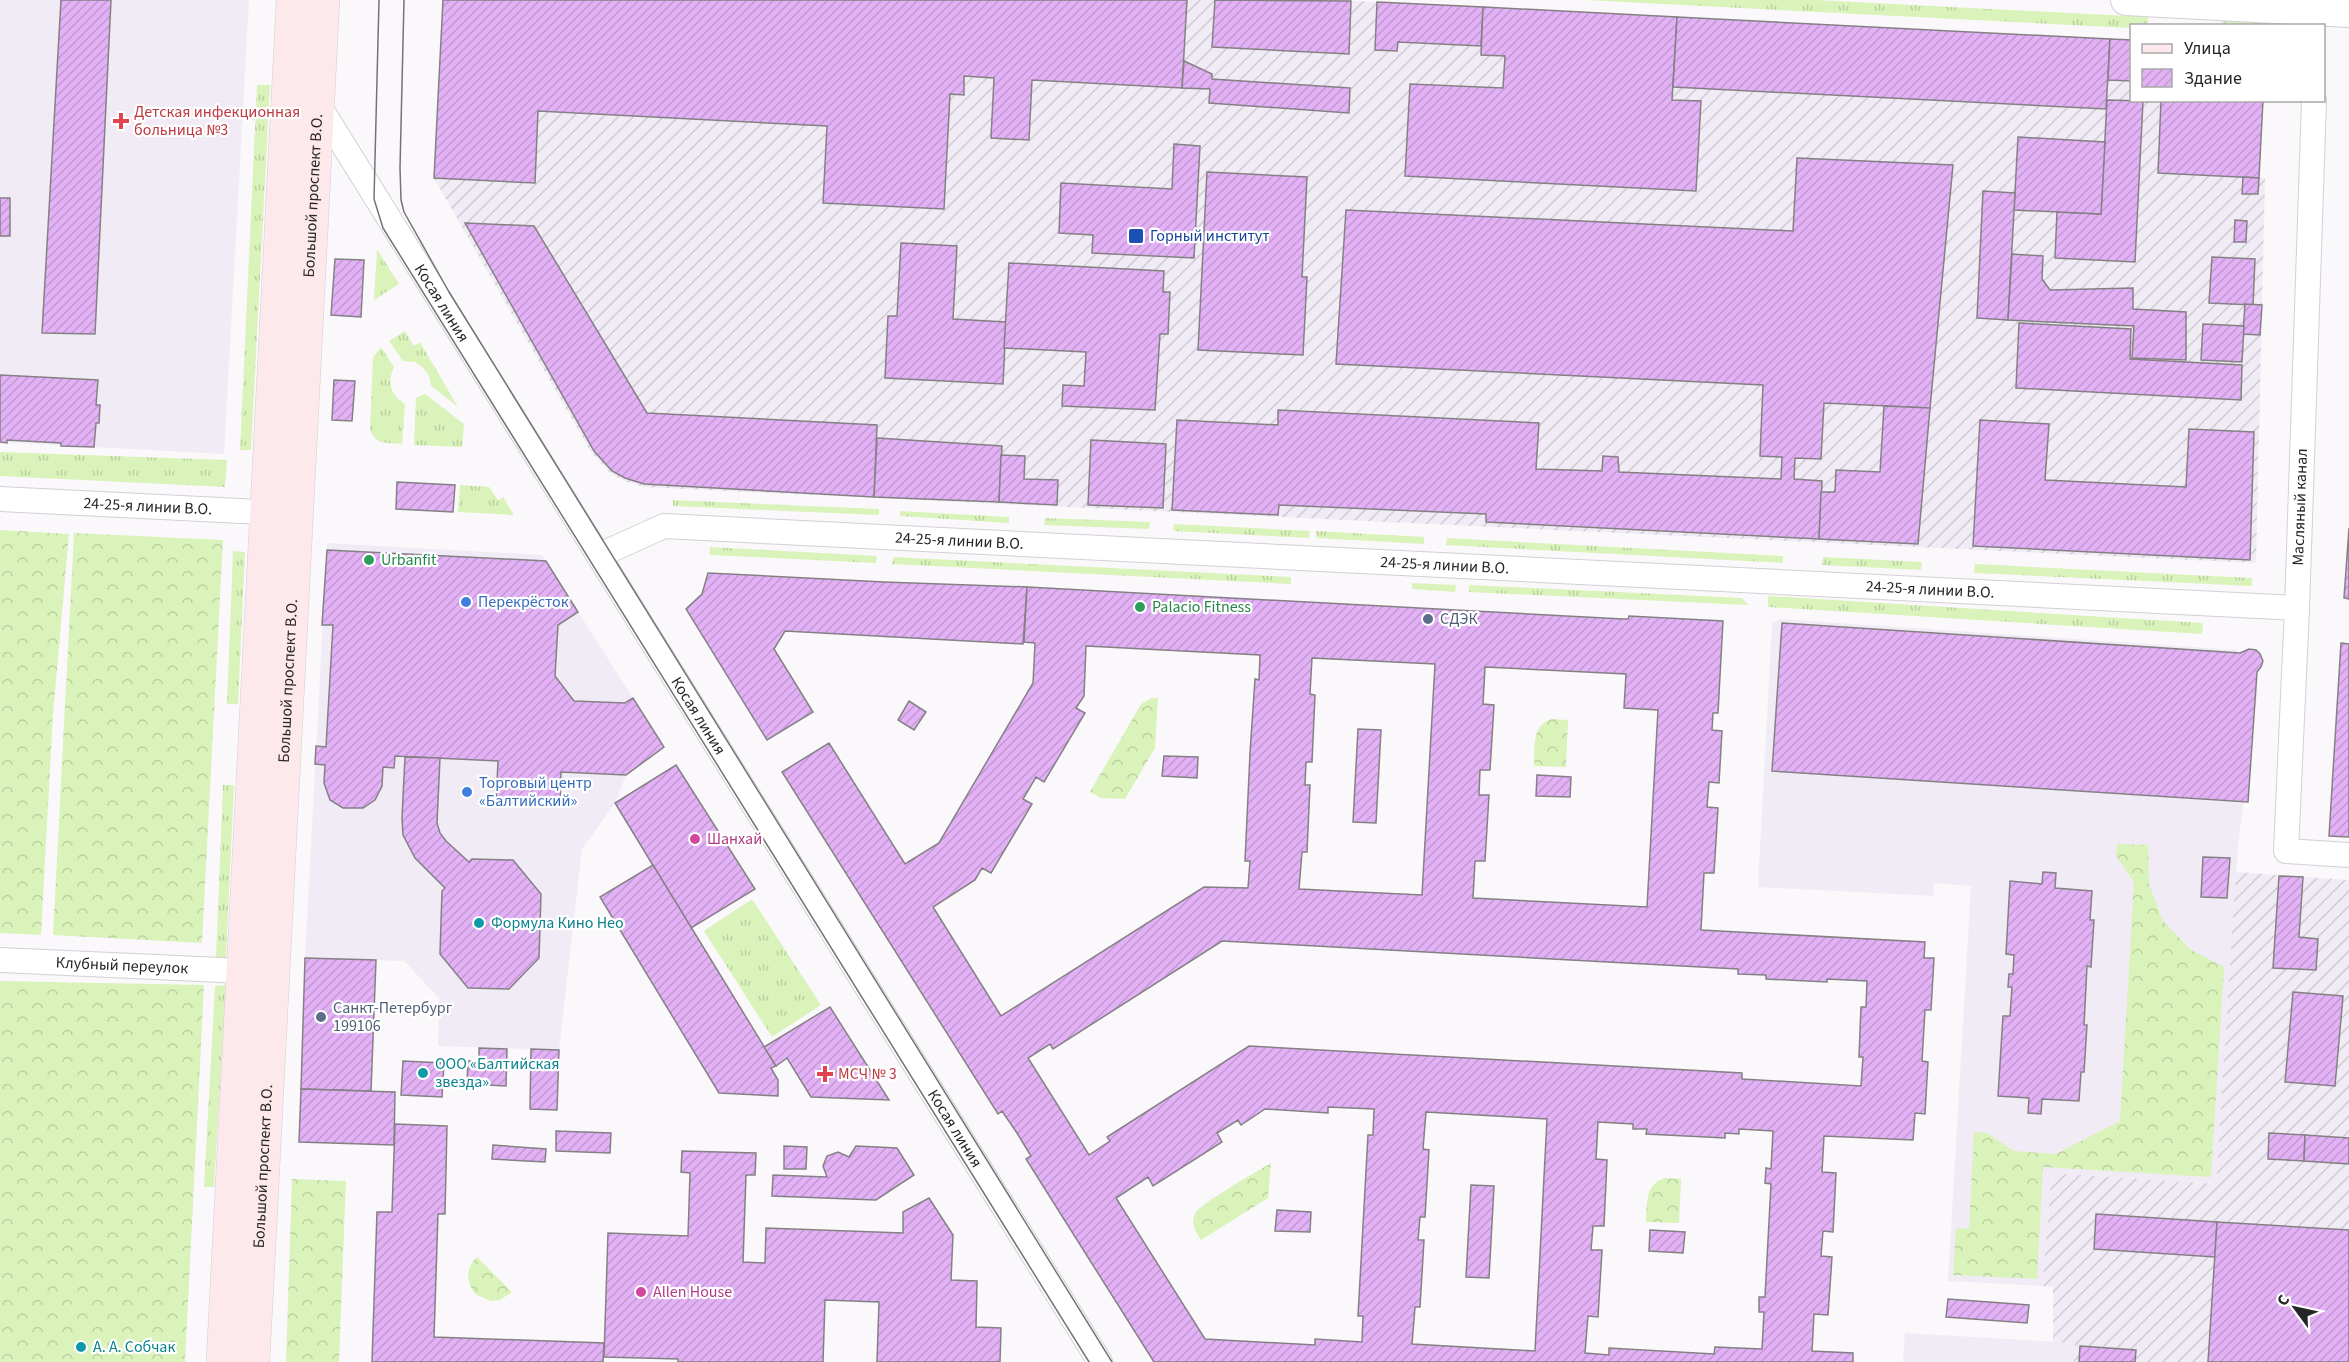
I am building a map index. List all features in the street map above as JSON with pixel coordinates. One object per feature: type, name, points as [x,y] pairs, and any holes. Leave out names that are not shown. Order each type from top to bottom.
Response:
[{"type":"main road","name":"Большой проспект В.О.","points":[[253,1362],[282,513],[293,0]]},
{"type":"main road","name":"Большой проспект В.О.","points":[[223,1362],[243,971],[318,103],[323,0]]},
{"type":"street","points":[[2126,0],[2349,12]]},
{"type":"street","name":"Косая линия","points":[[290,77],[318,103],[1100,1362]]},
{"type":"street","name":"Масляный канал","points":[[2314,102],[2297,608],[2286,851],[2349,855]]},
{"type":"street","name":"24-25-я линии В.О.","points":[[0,499],[282,513]]},
{"type":"street","name":"24-25-я линии В.О.","points":[[600,555],[664,526],[2297,608]]},
{"type":"street","name":"Клубный переулок","points":[[0,960],[243,971]]},
{"type":"shaded area","name":"Детская инфекционная больница №3","points":[[0,0],[249,0],[224,454],[0,442]]},
{"type":"shaded area","points":[[443,0],[1337,0],[2110,39],[2108,80],[2130,81],[2130,102],[2161,102],[2158,173],[2265,178],[2256,563],[644,487],[624,481],[610,473],[591,452],[434,178]]},
{"type":"shaded area","name":"Торговый центр «Балтийский»","points":[[327,543],[542,555],[664,747],[626,775],[615,803],[582,849],[559,1050],[438,1046],[439,998],[404,961],[305,958]]},
{"type":"shaded area","points":[[1780,619],[2237,650],[2233,688],[2258,690],[2238,845],[2216,1184],[2052,1173],[2042,1286],[1948,1281],[1971,886],[1934,883],[1933,896],[1758,887],[1772,623]]},
{"type":"shaded area","points":[[2236,872],[2349,880],[2349,1362],[2074,1362],[2075,1343],[2053,1342],[2053,1287],[2042,1286],[2052,1173],[2216,1184]]},
{"type":"shaded area","points":[[1905,1333],[2075,1343],[2074,1362],[1903,1362]]},
{"type":"green space","points":[[1585,0],[1816,0],[2148,17],[2148,24],[2130,24],[2130,28]]},
{"type":"green space","points":[[2223,20],[2267,23],[2267,24],[2222,24]]},
{"type":"green space","points":[[257,85],[270,85],[251,450],[240,450]]},
{"type":"green space","points":[[377,249],[399,284],[374,300]]},
{"type":"green space","points":[[405,331],[414,346],[420,342],[458,407],[431,386],[429,376],[423,368],[415,362],[403,361],[389,341]]},
{"type":"green space","points":[[381,347],[394,367],[391,388],[405,404],[402,444],[378,440],[370,428],[373,357]]},
{"type":"green space","points":[[425,394],[464,424],[462,447],[414,445],[416,398]]},
{"type":"green space","points":[[0,452],[227,460],[225,487],[0,476]]},
{"type":"green space","points":[[460,485],[489,487],[498,500],[503,497],[514,515],[458,512]]},
{"type":"green space","points":[[673,500],[879,509],[879,515],[673,506]]},
{"type":"green space","points":[[900,511],[1009,517],[1009,523],[900,516]]},
{"type":"green space","points":[[1045,518],[1150,522],[1149,529],[1044,525]]},
{"type":"green space","points":[[1174,524],[1310,531],[1309,538],[1173,531]]},
{"type":"green space","points":[[0,530],[69,534],[53,714],[41,935],[0,933]]},
{"type":"green space","points":[[1316,531],[1424,537],[1424,544],[1316,538]]},
{"type":"green space","points":[[74,533],[223,540],[202,943],[53,935]]},
{"type":"green space","points":[[1447,538],[1783,556],[1783,563],[1446,545]]},
{"type":"green space","points":[[710,547],[877,556],[876,563],[710,555]]},
{"type":"green space","points":[[233,551],[245,552],[238,704],[227,704]]},
{"type":"green space","points":[[893,557],[1291,577],[1291,584],[892,564]]},
{"type":"green space","points":[[1823,557],[1922,562],[1921,570],[1822,565]]},
{"type":"green space","points":[[1975,564],[2252,578],[2252,586],[1974,573]]},
{"type":"green space","points":[[1412,583],[1456,585],[1455,592],[1412,589]]},
{"type":"green space","points":[[1469,585],[1742,598],[1748,605],[1469,592]]},
{"type":"green space","points":[[1768,596],[2203,623],[2202,634],[1768,607]]},
{"type":"green space","points":[[1152,698],[1158,698],[1155,748],[1125,799],[1101,798],[1090,792],[1141,704]]},
{"type":"green space","points":[[1552,719],[1568,720],[1566,767],[1534,766],[1537,732],[1540,726]]},
{"type":"green space","points":[[223,785],[234,785],[226,957],[216,958]]},
{"type":"green space","points":[[2117,844],[2148,845],[2149,884],[2163,921],[2190,949],[2224,967],[2211,1177],[2043,1167],[2037,1279],[1953,1275],[1956,1228],[1969,1229],[1974,1132],[1987,1133],[2014,1151],[2056,1154],[2120,1121],[2134,882],[2116,856]]},
{"type":"green space","points":[[752,899],[821,1005],[772,1037],[704,931]]},
{"type":"green space","points":[[0,981],[204,985],[185,1362],[0,1362]]},
{"type":"green space","points":[[226,985],[214,1187],[204,1187],[215,986]]},
{"type":"green space","points":[[1271,1163],[1268,1198],[1201,1240],[1193,1221],[1199,1209]]},
{"type":"green space","points":[[1666,1178],[1681,1179],[1679,1223],[1646,1222],[1648,1195],[1654,1184]]},
{"type":"green space","points":[[292,1179],[346,1181],[339,1362],[286,1362]]},
{"type":"green space","points":[[477,1257],[512,1292],[500,1300],[491,1301],[475,1294],[468,1275],[470,1266]]},
{"type":"building","points":[[61,0],[111,0],[95,334],[42,333]]},
{"type":"building","points":[[443,0],[1187,0],[1182,88],[1032,80],[1029,140],[991,138],[994,78],[964,76],[964,95],[950,94],[944,209],[823,203],[827,126],[538,111],[535,183],[434,178]]},
{"type":"building","points":[[1215,0],[1351,1],[1349,54],[1212,47]]},
{"type":"building","points":[[1377,2],[1483,7],[1481,46],[1398,42],[1397,51],[1375,50]]},
{"type":"building","points":[[1483,7],[1677,17],[1672,100],[1701,101],[1696,191],[1405,176],[1410,84],[1503,88],[1505,56],[1481,55]]},
{"type":"building","points":[[1677,17],[2110,39],[2106,109],[1673,87]]},
{"type":"building","points":[[2110,39],[2130,40],[2130,81],[2108,80]]},
{"type":"building","points":[[1184,61],[1212,74],[1212,79],[1350,88],[1349,113],[1209,103],[1210,89],[1182,88]]},
{"type":"building","points":[[2107,100],[2143,102],[2135,262],[2055,258],[2057,212],[2101,214]]},
{"type":"building","points":[[2161,102],[2263,102],[2259,178],[2158,173]]},
{"type":"building","points":[[2018,137],[2105,142],[2101,214],[2014,210]]},
{"type":"building","points":[[1174,144],[1200,146],[1194,258],[1092,253],[1093,235],[1059,233],[1061,183],[1172,189]]},
{"type":"building","points":[[1797,158],[1953,165],[1930,408],[1824,403],[1821,459],[1795,458],[1794,479],[1822,481],[1819,539],[1486,522],[1486,514],[1279,505],[1278,515],[1172,510],[1177,420],[1278,425],[1278,410],[1539,423],[1536,469],[1602,471],[1603,456],[1618,457],[1619,472],[1781,479],[1782,457],[1760,456],[1763,385],[1336,364],[1346,210],[1793,231]]},
{"type":"building","points":[[1207,172],[1307,177],[1302,277],[1307,277],[1303,355],[1198,350]]},
{"type":"building","points":[[2243,177],[2259,178],[2258,194],[2242,194]]},
{"type":"building","points":[[1983,191],[2015,193],[2008,320],[1977,318]]},
{"type":"building","points":[[0,198],[10,198],[10,236],[0,236]]},
{"type":"building","points":[[2235,220],[2247,221],[2246,242],[2234,242]]},
{"type":"building","points":[[465,223],[534,226],[647,413],[877,425],[874,497],[644,484],[612,471],[594,451]]},
{"type":"building","points":[[901,243],[957,246],[953,319],[1006,322],[1003,384],[885,378],[888,316],[897,316]]},
{"type":"building","points":[[2012,254],[2043,256],[2042,279],[2050,290],[2133,288],[2133,309],[2186,312],[2186,360],[2132,358],[2134,326],[2008,320]]},
{"type":"building","points":[[2212,257],[2255,259],[2253,305],[2209,303]]},
{"type":"building","points":[[335,259],[364,260],[361,317],[331,315]]},
{"type":"building","points":[[1009,263],[1164,271],[1163,292],[1170,292],[1168,334],[1160,334],[1155,410],[1062,406],[1063,385],[1084,386],[1086,352],[1004,348]]},
{"type":"building","points":[[2245,304],[2262,305],[2260,335],[2243,334]]},
{"type":"building","points":[[2019,323],[2131,329],[2130,359],[2242,365],[2241,400],[2016,388]]},
{"type":"building","points":[[2203,324],[2244,326],[2242,362],[2201,360]]},
{"type":"building","points":[[0,375],[98,380],[96,405],[100,405],[99,423],[96,423],[94,447],[7,440],[7,443],[0,442]]},
{"type":"building","points":[[334,380],[355,381],[352,421],[332,420]]},
{"type":"building","points":[[1884,406],[1930,408],[1918,544],[1819,539],[1821,492],[1835,492],[1836,470],[1880,472]]},
{"type":"building","points":[[1980,420],[2049,424],[2045,480],[2186,487],[2189,429],[2254,432],[2250,560],[1973,546]]},
{"type":"building","points":[[877,438],[1002,446],[999,502],[874,497]]},
{"type":"building","points":[[1091,440],[1166,444],[1163,508],[1088,505]]},
{"type":"building","points":[[1001,455],[1025,456],[1024,479],[1058,480],[1057,505],[999,502]]},
{"type":"building","points":[[397,482],[455,485],[453,512],[396,509]]},
{"type":"building","points":[[2349,528],[2349,599],[2344,598]]},
{"type":"building","points":[[327,550],[546,561],[578,612],[558,625],[555,676],[574,701],[625,703],[633,698],[664,747],[626,775],[561,772],[560,807],[496,803],[498,761],[395,756],[394,768],[383,767],[382,786],[375,800],[363,808],[343,808],[330,800],[324,783],[325,765],[315,764],[316,746],[326,747],[333,625],[322,625]]},
{"type":"building","points":[[708,573],[1027,587],[1023,644],[785,631],[774,649],[813,712],[767,740],[686,609],[702,594]]},
{"type":"building","points":[[1027,587],[1623,619],[1628,619],[1629,616],[1723,621],[1718,713],[1713,713],[1712,730],[1722,731],[1719,783],[1709,782],[1707,807],[1718,808],[1714,873],[1704,873],[1701,930],[1925,942],[1924,958],[1934,958],[1931,1010],[1925,1010],[1922,1061],[1928,1062],[1925,1114],[1915,1113],[1913,1140],[1824,1136],[1822,1172],[1836,1173],[1833,1232],[1823,1231],[1821,1256],[1832,1257],[1828,1315],[1814,1314],[1812,1351],[1853,1353],[1853,1362],[1154,1362],[1026,1159],[1031,1156],[1017,1133],[1002,1111],[998,1114],[782,772],[829,743],[905,864],[939,843],[1033,683],[1035,643],[1024,642]],"holes":[[[1086,646],[1260,655],[1259,680],[1255,679],[1250,753],[1245,861],[1250,861],[1248,888],[1204,887],[1001,1016],[933,907],[975,880],[982,868],[991,873],[1032,804],[1023,799],[1036,777],[1044,782],[1085,713],[1076,708],[1084,696]],[[1312,658],[1435,664],[1422,895],[1299,889],[1302,852],[1307,852],[1310,785],[1305,785],[1306,762],[1312,762],[1315,695],[1310,694]],[[1485,667],[1626,674],[1624,708],[1658,710],[1647,907],[1473,898],[1475,861],[1485,861],[1489,795],[1479,795],[1480,770],[1490,770],[1494,705],[1483,704]],[[1222,941],[1738,969],[1738,974],[1766,975],[1766,979],[1867,981],[1866,1007],[1861,1007],[1859,1057],[1863,1057],[1861,1086],[1742,1079],[1742,1073],[1249,1046],[1107,1137],[1110,1141],[1089,1155],[1028,1058],[1050,1044],[1053,1049]],[[1328,1107],[1374,1109],[1373,1135],[1368,1135],[1358,1316],[1363,1316],[1362,1342],[1315,1339],[1315,1345],[1205,1339],[1116,1198],[1148,1177],[1153,1186],[1222,1142],[1217,1133],[1238,1120],[1241,1125],[1265,1109],[1328,1113]],[[1426,1112],[1547,1119],[1535,1351],[1412,1344],[1415,1307],[1420,1307],[1424,1240],[1418,1240],[1420,1217],[1425,1217],[1429,1150],[1423,1149]],[[1598,1122],[1633,1124],[1633,1129],[1647,1129],[1646,1134],[1725,1138],[1725,1133],[1739,1134],[1739,1129],[1773,1131],[1771,1169],[1766,1168],[1765,1183],[1771,1184],[1765,1297],[1759,1297],[1759,1312],[1764,1312],[1762,1349],[1715,1347],[1714,1354],[1609,1348],[1609,1355],[1585,1353],[1588,1316],[1598,1317],[1602,1250],[1591,1250],[1593,1226],[1604,1226],[1607,1160],[1596,1159]]]},
{"type":"building","points":[[1782,623],[2240,653],[2249,649],[2256,650],[2263,661],[2257,672],[2248,802],[1772,771]]},
{"type":"building","points":[[2341,643],[2349,644],[2349,837],[2329,836]]},
{"type":"building","points":[[909,701],[926,712],[914,730],[898,720]]},
{"type":"building","points":[[1358,729],[1381,730],[1376,823],[1353,822]]},
{"type":"building","points":[[1164,756],[1198,757],[1197,778],[1162,776]]},
{"type":"building","points":[[405,757],[440,758],[437,823],[446,841],[469,862],[472,859],[513,860],[541,894],[539,958],[509,989],[468,988],[440,954],[442,891],[445,888],[415,858],[403,835]]},
{"type":"building","points":[[676,765],[755,889],[691,928],[615,803]]},
{"type":"building","points":[[1537,775],[1571,777],[1570,797],[1536,796]]},
{"type":"building","points":[[2203,857],[2230,858],[2227,898],[2201,897]]},
{"type":"building","points":[[653,865],[776,1066],[771,1068],[778,1080],[778,1096],[719,1093],[600,897]]},
{"type":"building","points":[[2043,872],[2056,873],[2055,888],[2092,891],[2090,920],[2094,920],[2091,967],[2087,966],[2084,1025],[2087,1025],[2084,1072],[2081,1072],[2079,1101],[2042,1099],[2041,1114],[2028,1113],[2029,1098],[1998,1096],[2003,1016],[2010,1016],[2012,987],[2008,987],[2009,974],[2013,974],[2014,955],[2006,954],[2010,881],[2042,884]]},
{"type":"building","points":[[2279,876],[2303,877],[2299,937],[2318,939],[2316,970],[2273,968]]},
{"type":"building","points":[[305,958],[376,960],[371,1091],[301,1089]]},
{"type":"building","points":[[2293,992],[2343,996],[2335,1086],[2285,1082]]},
{"type":"building","points":[[830,1007],[889,1100],[811,1097],[787,1058],[776,1066],[764,1047]]},
{"type":"building","points":[[479,1048],[507,1049],[506,1086],[467,1084],[468,1061],[479,1061]]},
{"type":"building","points":[[531,1049],[559,1050],[557,1110],[530,1109]]},
{"type":"building","name":"ООО «Балтийская звезда»","points":[[403,1061],[444,1063],[442,1097],[401,1095]]},
{"type":"building","points":[[301,1089],[395,1092],[394,1145],[299,1142]]},
{"type":"building","points":[[395,1124],[447,1126],[445,1214],[438,1214],[434,1337],[604,1343],[603,1362],[372,1362],[377,1212],[392,1212]]},
{"type":"building","points":[[556,1131],[611,1133],[610,1153],[556,1151]]},
{"type":"building","points":[[2269,1133],[2305,1135],[2304,1161],[2268,1159]]},
{"type":"building","points":[[2305,1135],[2349,1138],[2349,1164],[2304,1161]]},
{"type":"building","points":[[493,1145],[546,1149],[545,1162],[492,1159]]},
{"type":"building","points":[[784,1146],[807,1147],[806,1169],[784,1169]]},
{"type":"building","points":[[856,1146],[897,1148],[914,1175],[876,1200],[772,1196],[773,1175],[827,1177],[823,1166],[827,1156],[838,1152],[849,1157]]},
{"type":"building","points":[[682,1151],[756,1153],[755,1175],[746,1175],[743,1262],[765,1263],[766,1228],[903,1233],[903,1212],[929,1198],[953,1235],[951,1280],[977,1281],[976,1327],[1001,1328],[1000,1362],[877,1362],[879,1302],[825,1300],[823,1362],[678,1362],[678,1359],[604,1357],[608,1233],[688,1236],[690,1173],[681,1172]]},
{"type":"building","points":[[1471,1185],[1494,1186],[1489,1278],[1466,1277]]},
{"type":"building","points":[[1277,1210],[1311,1212],[1310,1232],[1275,1231]]},
{"type":"building","points":[[2096,1214],[2217,1222],[2215,1257],[2094,1249]]},
{"type":"building","points":[[2217,1222],[2349,1230],[2349,1362],[2208,1362]]},
{"type":"building","points":[[1650,1230],[1685,1232],[1683,1253],[1649,1251]]},
{"type":"building","points":[[1948,1299],[2029,1305],[2027,1323],[1946,1317]]},
{"type":"building","points":[[2080,1346],[2136,1350],[2135,1362],[2079,1362]]},
{"type":"tram line","points":[[379,0],[374,199],[383,228],[1089,1362]]},
{"type":"tram line","points":[[404,0],[400,168],[401,200],[404,212],[449,292],[1112,1362]]},
{"type":"place","name":"Детская инфекционная больница №3","points":[[121,121]]},
{"type":"place","name":"Горный институт","points":[[1136,236]]},
{"type":"place","name":"Urbanfit","points":[[369,560]]},
{"type":"place","name":"Перекрёсток","points":[[466,602]]},
{"type":"place","name":"Palacio Fitness","points":[[1140,607]]},
{"type":"place","name":"СДЭК","points":[[1428,619]]},
{"type":"place","name":"Торговый центр «Балтийский»","points":[[467,792]]},
{"type":"place","name":"Шанхай","points":[[695,839]]},
{"type":"place","name":"Формула Кино Нео","points":[[479,923]]},
{"type":"place","name":"Санкт-Петербург 199106","points":[[321,1017]]},
{"type":"place","name":"ООО «Балтийская звезда»","points":[[423,1073]]},
{"type":"place","name":"МСЧ № 3","points":[[825,1074]]},
{"type":"place","name":"Allen House","points":[[641,1292]]},
{"type":"place","name":"А. А. Собчак","points":[[81,1347]]}]
